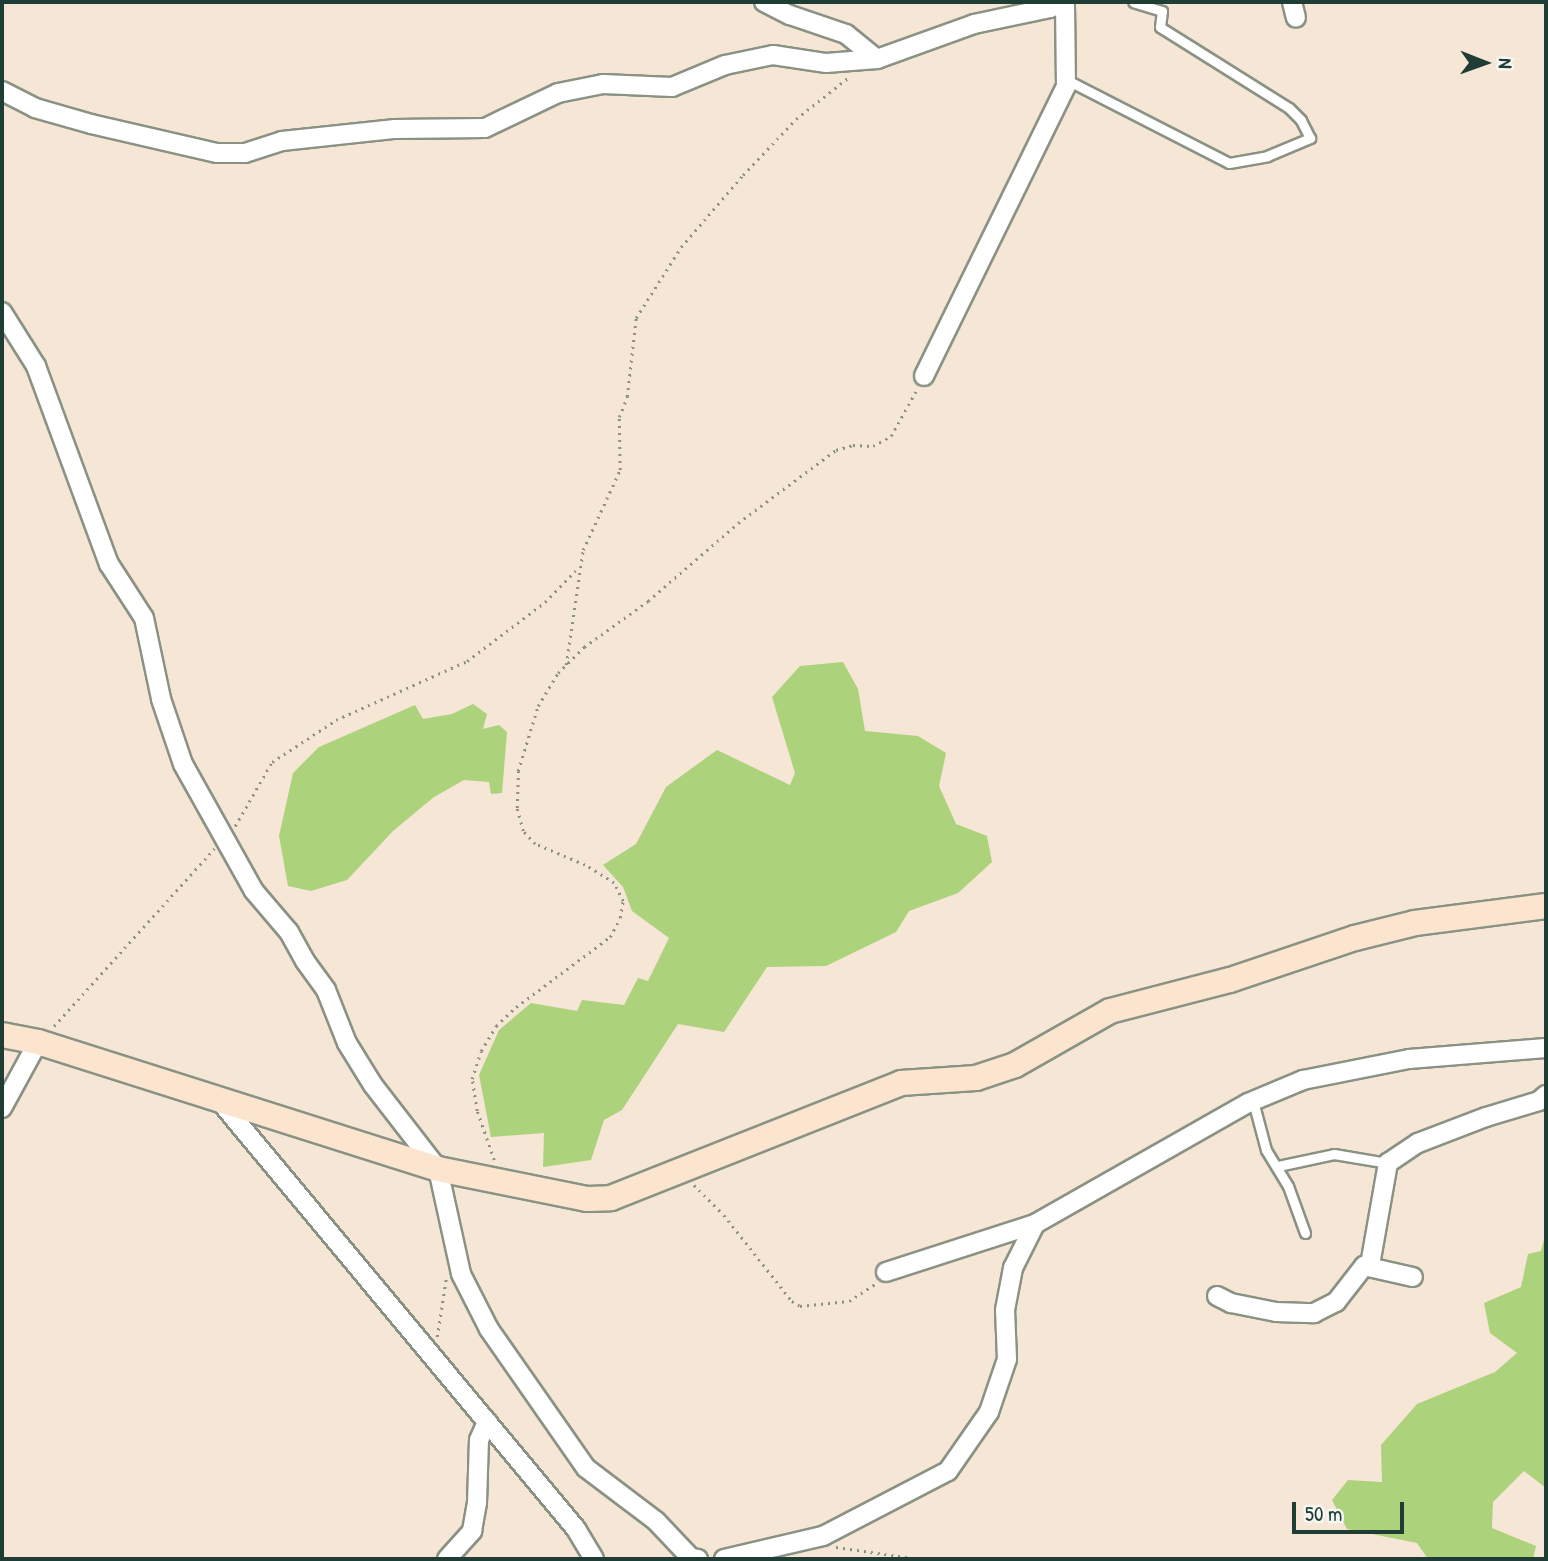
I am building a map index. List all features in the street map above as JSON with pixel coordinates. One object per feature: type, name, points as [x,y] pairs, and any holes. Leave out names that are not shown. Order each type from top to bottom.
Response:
[{"type":"street","points":[[764,2],[790,15],[846,34],[874,59]]},
{"type":"street","points":[[2,91],[34,107],[90,124],[217,153],[246,153],[294,140],[395,129],[485,128],[558,93],[603,84],[672,88],[725,65],[773,55],[826,63],[874,59],[974,24],[1050,8],[1064,2],[1067,80],[1042,139],[996,224],[924,376]]},
{"type":"street","points":[[2,312],[36,366],[109,564],[144,618],[161,699],[183,764],[254,891],[289,932],[304,961],[326,990],[347,1044],[373,1085],[438,1169],[461,1274],[489,1329],[586,1468],[656,1521],[691,1558],[698,1559]]},
{"type":"street","points":[[2,1035],[38,1042],[438,1169],[587,1199],[611,1198],[901,1083],[976,1078],[1016,1065],[1110,1012],[1230,980],[1355,938],[1415,923],[1469,919],[1546,906]]},
{"type":"street","points":[[2,1108],[38,1042]]},
{"type":"street","points":[[886,1272],[1035,1224],[1253,1101],[1303,1080],[1355,1068],[1422,1058],[1546,1048]]},
{"type":"street","points":[[1370,1265],[1388,1163],[1418,1143],[1539,1101],[1546,1095]]},
{"type":"street","points":[[219,1100],[576,1530],[594,1559]]},
{"type":"street","points":[[723,1559],[823,1536],[948,1471],[989,1412],[1007,1360],[1005,1310],[1013,1268],[1035,1224]]},
{"type":"street","points":[[1217,1297],[1231,1303],[1276,1312],[1314,1313],[1336,1302],[1364,1266],[1370,1265],[1413,1277]]},
{"type":"street","points":[[447,1559],[472,1531],[477,1503],[480,1440],[487,1422]]},
{"type":"lane","points":[[1067,80],[1229,163],[1267,156],[1310,138],[1301,120],[1289,108],[1160,27],[1162,11],[1133,2]]},
{"type":"lane","points":[[1253,1101],[1265,1150],[1278,1166],[1305,1233]]},
{"type":"lane","points":[[1278,1166],[1334,1154],[1388,1163]]},
{"type":"path","points":[[2,6],[5,2]]},
{"type":"path","points":[[566,666],[579,568],[601,506],[620,470],[619,416],[627,397],[636,318],[681,247],[743,175],[796,119],[874,59]]},
{"type":"path","points":[[504,1181],[477,1111],[472,1079],[481,1051],[496,1026],[516,1007],[610,937],[620,918],[623,901],[614,883],[585,865],[535,844],[523,831],[517,808],[518,771],[538,706],[566,666],[584,647],[648,601],[738,523],[836,450],[853,445],[873,446],[891,436],[924,376]]},
{"type":"path","points":[[38,1042],[224,839],[252,800],[272,761],[336,720],[467,661],[545,602],[579,568]]},
{"type":"path","points":[[679,1171],[724,1215],[792,1301],[800,1306],[849,1301],[869,1291],[886,1272]]},
{"type":"path","points":[[439,1365],[439,1316],[445,1282],[457,1257]]},
{"type":"path","points":[[802,1541],[919,1559]]},
{"type":"green space","points":[[843,662],[858,689],[865,731],[918,736],[946,753],[939,786],[956,824],[987,836],[992,862],[958,893],[909,911],[896,932],[826,966],[767,967],[724,1032],[678,1024],[622,1110],[604,1120],[591,1160],[543,1167],[544,1133],[491,1137],[479,1075],[499,1030],[531,1003],[577,1011],[582,1000],[624,1005],[638,978],[648,981],[669,938],[632,911],[623,887],[603,865],[636,844],[666,787],[717,750],[790,785],[795,773],[772,697],[800,666]]},
{"type":"green space","points":[[473,704],[487,714],[483,729],[499,725],[507,732],[502,793],[491,794],[489,782],[464,780],[434,797],[393,831],[347,880],[311,891],[288,886],[279,836],[293,773],[319,747],[415,705],[423,719],[452,714]]},
{"type":"green space","points":[[1546,1232],[1546,1488],[1524,1471],[1493,1502],[1492,1528],[1536,1546],[1533,1559],[1428,1559],[1417,1543],[1347,1529],[1332,1500],[1348,1480],[1382,1482],[1381,1445],[1417,1404],[1495,1372],[1517,1353],[1490,1333],[1484,1303],[1521,1287],[1528,1254],[1541,1251]]}]
